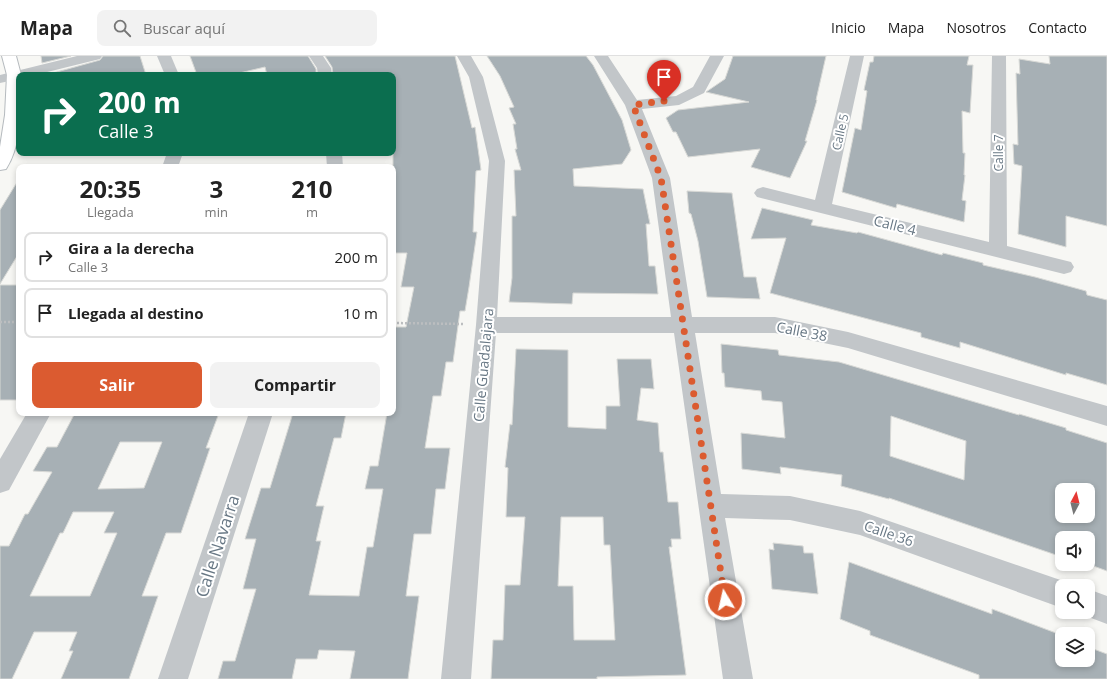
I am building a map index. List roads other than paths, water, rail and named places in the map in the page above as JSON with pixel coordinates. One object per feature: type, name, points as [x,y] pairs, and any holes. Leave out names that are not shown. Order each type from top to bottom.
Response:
[{"type":"street","points":[[0,165],[8,149],[14,115],[7,77],[10,56]]},
{"type":"street","points":[[28,72],[94,56]]},
{"type":"street","points":[[164,56],[171,72]]},
{"type":"street","points":[[316,56],[324,68],[325,72]]},
{"type":"street","name":"Calle Guadalajara","points":[[456,679],[486,325],[497,161],[476,77],[464,56]]},
{"type":"street","points":[[601,56],[633,105],[661,178],[710,506],[738,679]]},
{"type":"street","points":[[633,105],[679,100],[699,90],[716,56]]},
{"type":"street","name":"Calle 5","points":[[822,207],[857,56]]},
{"type":"street","name":"Calle 7","points":[[998,250],[999,56]]},
{"type":"street","name":"Calle 4","points":[[763,193],[1064,267]]},
{"type":"street","name":"Calle 38","points":[[486,325],[775,325],[848,340],[1107,416]]},
{"type":"street","points":[[0,482],[37,416]]},
{"type":"street","name":"Calle Navarra","points":[[173,679],[260,416]]},
{"type":"street","name":"Calle 36","points":[[710,506],[790,508],[860,523],[1055,592]]},
{"type":"street","points":[[1095,606],[1107,610]]}]
